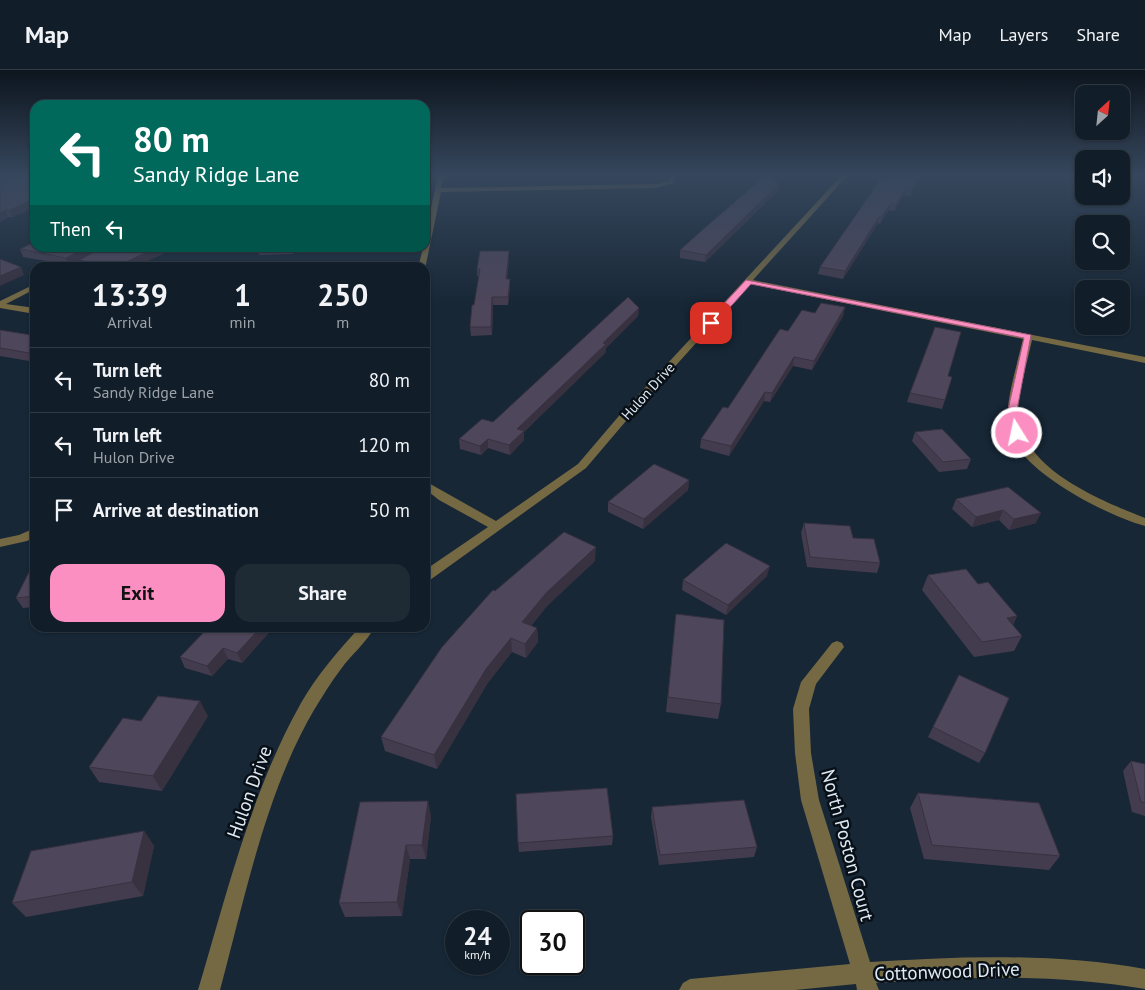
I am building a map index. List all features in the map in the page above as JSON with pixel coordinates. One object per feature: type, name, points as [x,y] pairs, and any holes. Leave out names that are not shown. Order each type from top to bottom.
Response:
[{"type":"street","name":"Hulon Drive","points":[[430,573],[582,466],[622,419],[806,218]]},
{"type":"street","points":[[83,262],[102,252]]},
{"type":"street","points":[[749,282],[1145,360]]},
{"type":"street","points":[[0,305],[30,289]]},
{"type":"street","points":[[0,305],[30,310]]},
{"type":"street","points":[[1028,337],[1013,410],[1013,422],[1020,441],[1038,463],[1059,479],[1094,499],[1145,522]]},
{"type":"street","points":[[430,488],[443,497],[496,526]]},
{"type":"street","points":[[0,543],[30,534]]},
{"type":"street","name":"Hulon Drive","points":[[209,990],[266,799],[290,740],[336,664],[364,632]]},
{"type":"street","name":"North Poston Court","points":[[837,647],[808,682],[801,709],[803,754],[810,800],[865,982]]},
{"type":"street","name":"Cottonwood Drive","points":[[690,990],[865,982],[992,967],[1070,970],[1145,979]]},
{"type":"building","points":[[716,218],[744,218],[706,255],[680,250]]},
{"type":"building","points":[[854,218],[878,218],[845,271],[820,267]]},
{"type":"building","points":[[30,244],[30,251],[20,249]]},
{"type":"building","points":[[480,251],[509,251],[506,279],[510,279],[508,297],[492,297],[491,327],[470,327],[472,305],[474,305],[480,269],[477,269]]},
{"type":"building","points":[[35,252],[77,252],[66,258]]},
{"type":"building","points":[[94,252],[147,252],[126,262],[89,262],[79,260]]},
{"type":"building","points":[[0,259],[21,267],[0,276]]},
{"type":"building","points":[[628,297],[639,308],[603,343],[606,344],[517,429],[524,431],[509,445],[488,439],[480,446],[459,439],[482,419],[493,422]]},
{"type":"building","points":[[821,303],[845,307],[814,361],[794,357],[772,393],[765,392],[731,446],[701,439],[723,407],[728,408],[780,329],[788,331],[802,310],[815,313]]},
{"type":"building","points":[[935,327],[961,332],[948,376],[952,377],[945,400],[910,393]]},
{"type":"building","points":[[0,330],[30,335],[30,353],[0,348]]},
{"type":"building","points":[[942,429],[971,459],[943,462],[915,432]]},
{"type":"building","points":[[654,464],[689,480],[644,519],[608,502]]},
{"type":"building","points":[[1008,487],[1041,513],[1014,519],[1003,510],[976,517],[956,499]]},
{"type":"building","points":[[804,523],[850,526],[853,538],[874,539],[880,563],[810,557]]},
{"type":"building","points":[[564,532],[596,547],[547,592],[522,622],[537,628],[525,644],[511,638],[486,669],[434,755],[381,737],[442,647],[493,590],[495,591]]},
{"type":"building","points":[[726,543],[770,566],[728,605],[683,580]]},
{"type":"building","points":[[966,569],[978,584],[988,582],[1017,616],[1007,618],[1022,636],[982,642],[928,575]]},
{"type":"building","points":[[30,570],[30,597],[16,598]]},
{"type":"building","points":[[676,614],[724,620],[721,704],[668,697]]},
{"type":"building","points":[[204,632],[256,632],[237,653],[223,648],[207,666],[180,657]]},
{"type":"building","points":[[959,675],[1009,698],[985,753],[933,727]]},
{"type":"building","points":[[158,696],[200,701],[153,776],[89,767],[123,718],[141,721]]},
{"type":"building","points":[[1131,761],[1145,764],[1145,803],[1141,802]]},
{"type":"building","points":[[607,788],[613,836],[518,843],[516,794]]},
{"type":"building","points":[[918,793],[1039,803],[1060,856],[932,845]]},
{"type":"building","points":[[744,800],[757,847],[660,855],[652,807]]},
{"type":"building","points":[[428,801],[422,845],[406,845],[397,902],[339,903],[360,802]]},
{"type":"building","points":[[144,831],[132,882],[12,903],[31,851]]},
{"type":"route","points":[[711,323],[749,282],[1028,337],[1015,392],[1013,422],[1017,433]]}]
